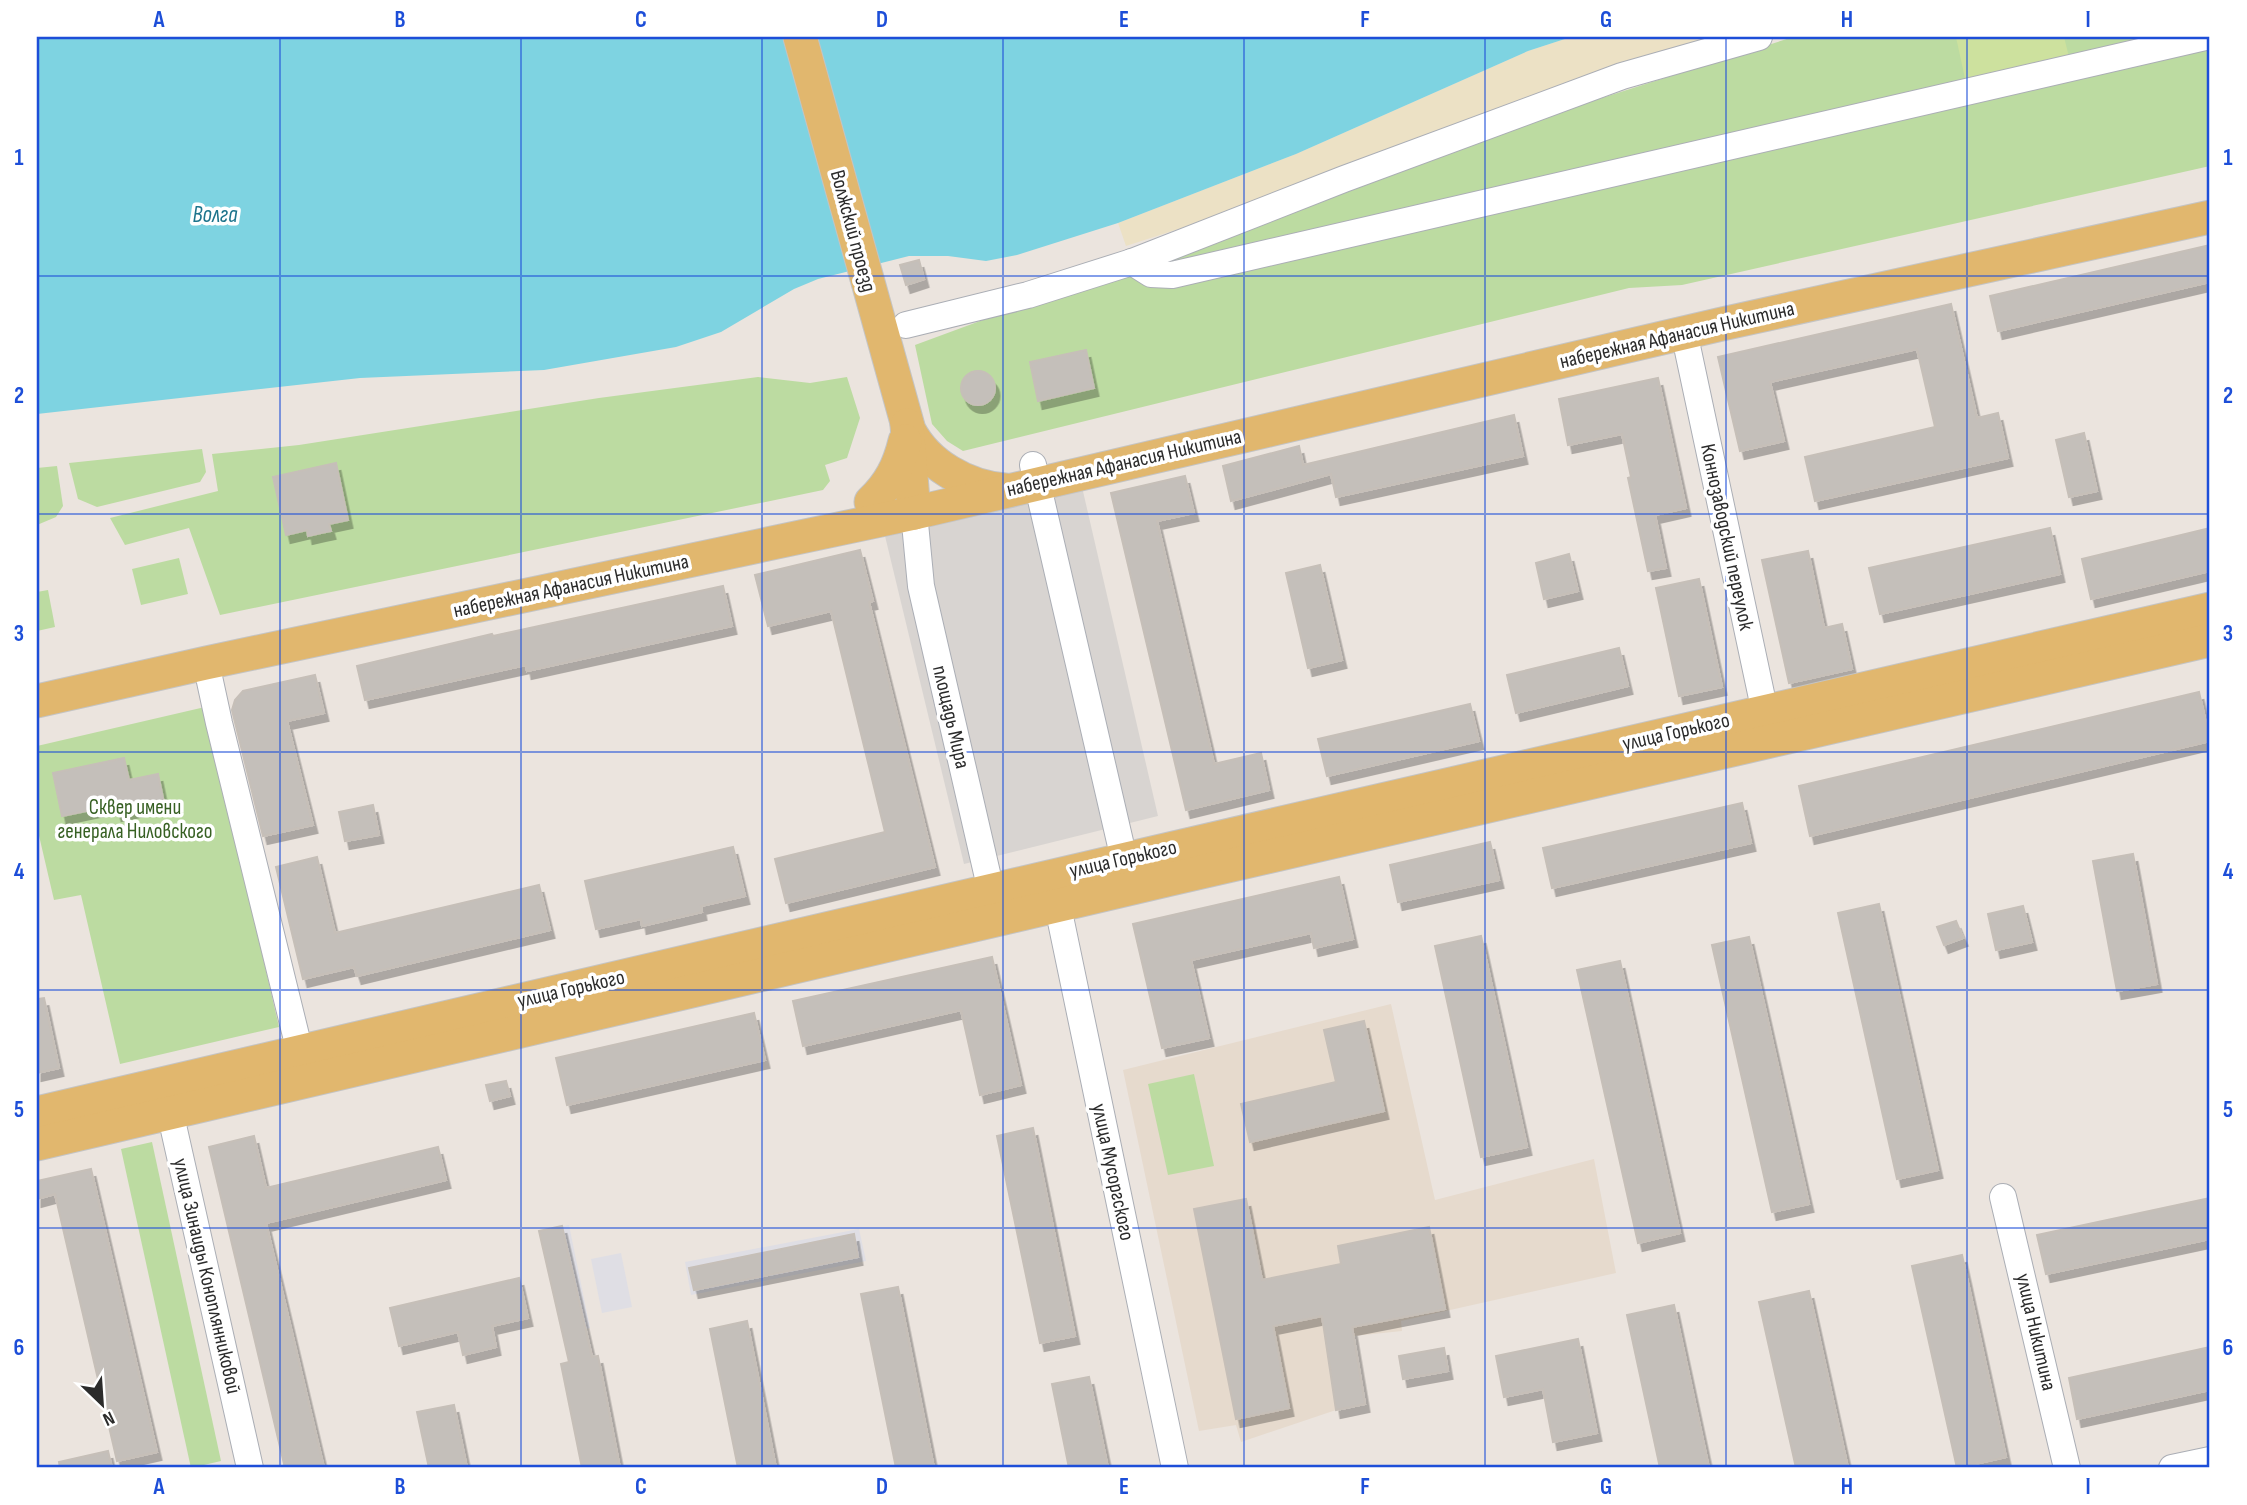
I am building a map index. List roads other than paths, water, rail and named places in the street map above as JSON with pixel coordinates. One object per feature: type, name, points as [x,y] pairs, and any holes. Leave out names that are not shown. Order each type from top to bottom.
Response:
[{"type":"main road","name":"Волжский проезд","points":[[800,37],[907,425],[913,503]]},
{"type":"main road","name":"набережная Афанасия Никитина","points":[[1027,480],[1718,306],[2210,198]]},
{"type":"main road","name":"набережная Афанасия Никитина","points":[[37,682],[204,653],[1027,480],[2210,217]]},
{"type":"main road","name":"Волжский проезд","points":[[907,425],[929,457],[951,473],[995,489],[1027,480]]},
{"type":"main road","name":"Волжский проезд","points":[[872,502],[887,486],[897,468],[907,425]]},
{"type":"main road","name":"набережная Афанасия Никитина","points":[[37,702],[204,653],[872,502],[913,503],[967,480]]},
{"type":"main road","name":"улица Горького","points":[[37,1113],[167,1099],[1767,727],[2210,609]]},
{"type":"main road","name":"улица Горького","points":[[1054,891],[1124,859],[1767,727],[2210,640]]},
{"type":"main road","name":"улица Горького","points":[[37,1144],[300,1052],[994,905]]},
{"type":"street","points":[[906,325],[1028,295],[1132,262],[1497,134],[1622,76],[1759,37]]},
{"type":"street","points":[[1132,262],[1151,274],[1172,275],[2205,37]]},
{"type":"street","name":"Коннозаводский переулок","points":[[1684,332],[1767,727]]},
{"type":"street","points":[[1027,480],[1048,527],[1124,859]]},
{"type":"street","name":"площадь Мира","points":[[913,503],[921,586],[994,905]]},
{"type":"street","points":[[204,653],[300,1052]]},
{"type":"street","name":"улица Мусоргского","points":[[1054,891],[1175,1468]]},
{"type":"street","name":"улица Зинаиды Коноплянниковой","points":[[167,1099],[250,1468]]},
{"type":"street","name":"улица Никитина","points":[[2003,1197],[2067,1468]]},
{"type":"street","points":[[2172,1468],[2210,1460]]},
{"type":"water","name":"Волга","points":[[37,37],[1571,37],[1528,51],[1296,154],[1118,223],[1017,255],[986,261],[948,256],[909,256],[818,279],[794,289],[721,332],[676,347],[544,370],[360,378],[37,414]]},
{"type":"park label","name":"Сквер имени генерала Ниловского","points":[[135,819]]}]
